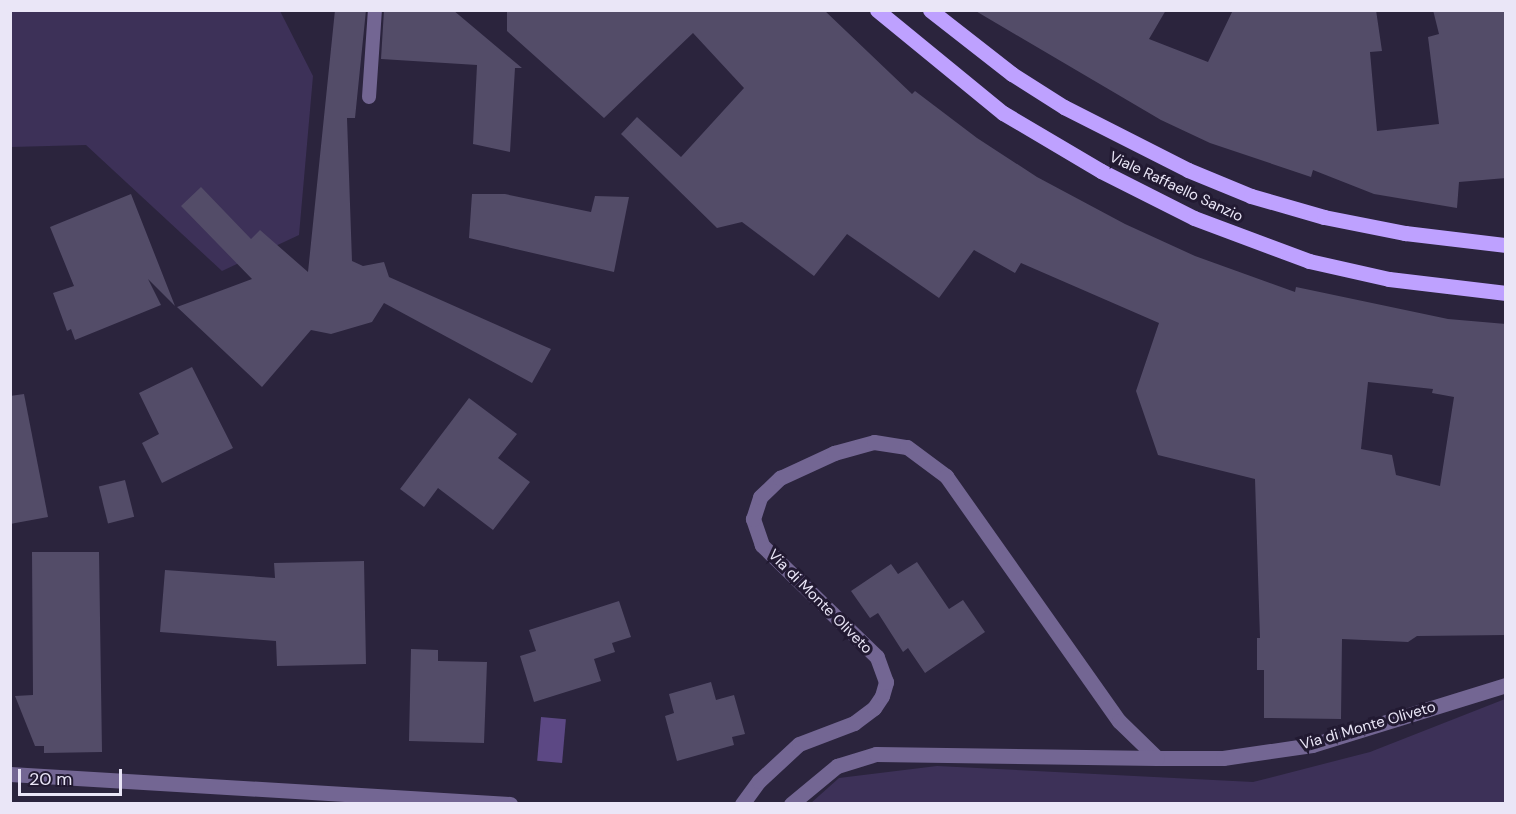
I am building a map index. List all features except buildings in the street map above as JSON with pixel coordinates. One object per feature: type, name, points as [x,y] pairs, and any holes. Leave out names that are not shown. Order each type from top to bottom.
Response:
[{"type":"main road","name":"Viale Raffaello Sanzio","points":[[878,10],[1003,112],[1101,171],[1194,218],[1309,261],[1389,279],[1506,293]]},
{"type":"main road","name":"Viale Raffaello Sanzio","points":[[930,10],[1012,74],[1055,101],[1188,170],[1251,196],[1324,217],[1405,233],[1506,245]]},
{"type":"street","name":"Via di Monte Oliveto","points":[[742,804],[759,781],[799,744],[854,723],[874,708],[882,696],[886,682],[876,657],[762,545],[753,519],[760,497],[780,478],[834,453],[874,442],[907,447],[946,477],[1119,721],[1157,758]]},
{"type":"street","name":"Via di Monte Oliveto","points":[[791,804],[837,766],[876,754],[1223,758],[1312,746],[1506,685]]},
{"type":"street","points":[[10,774],[510,804]]},
{"type":"lane","points":[[369,97],[375,10]]},
{"type":"shaded area","points":[[10,11],[280,11],[313,76],[299,235],[222,271],[86,145],[11,147]]},
{"type":"shaded area","points":[[1505,699],[1505,803],[811,803],[839,778],[937,766],[1253,782],[1370,752]]},
{"type":"shaded area","points":[[541,717],[566,719],[562,763],[537,761]]}]
